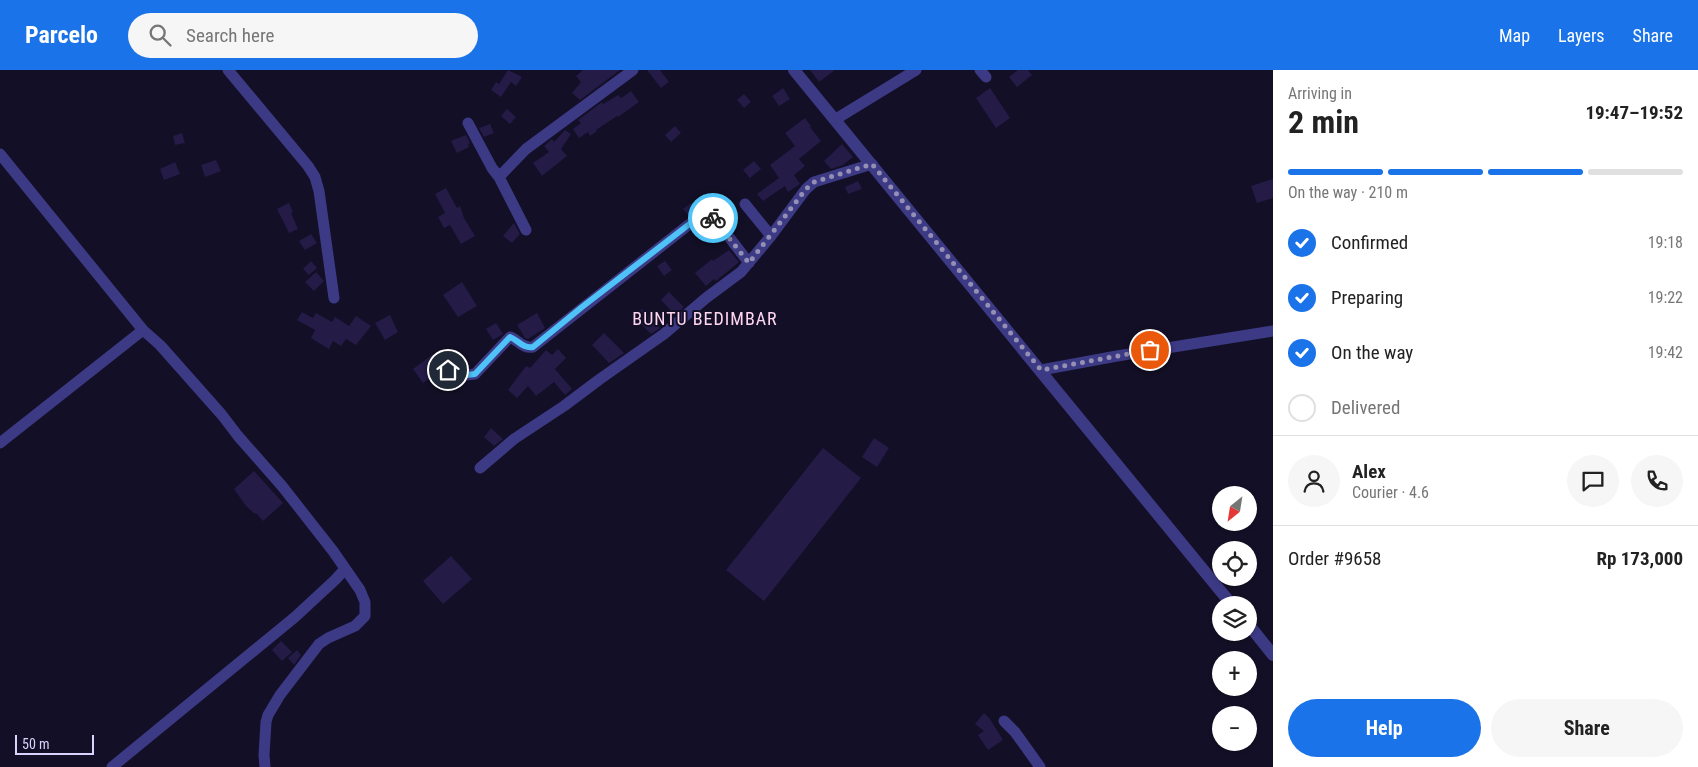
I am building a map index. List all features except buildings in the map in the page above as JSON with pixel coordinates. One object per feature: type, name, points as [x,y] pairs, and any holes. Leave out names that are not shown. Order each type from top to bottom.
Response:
[{"type":"street","points":[[228,70],[308,166],[314,177],[319,191],[334,298]]},
{"type":"street","points":[[499,177],[526,149],[633,70]]},
{"type":"street","points":[[794,70],[1225,596]]},
{"type":"street","points":[[836,119],[916,70]]},
{"type":"street","points":[[468,123],[492,168],[499,177],[526,230]]},
{"type":"street","points":[[0,154],[143,330],[160,345],[222,415],[288,494],[360,590],[365,602],[365,616],[355,626],[319,644],[283,690],[268,715],[264,755],[265,767]]},
{"type":"street","points":[[480,468],[514,440],[664,334],[706,298],[741,272],[800,194],[814,182],[872,164]]},
{"type":"street","points":[[745,204],[770,236]]},
{"type":"street","points":[[448,370],[467,375],[475,374],[510,337],[522,346],[533,347],[696,219],[707,213],[719,224],[749,263]]},
{"type":"street","points":[[0,443],[143,330]]},
{"type":"street","points":[[1046,376],[1117,356],[1273,331]]},
{"type":"street","points":[[112,767],[288,622],[330,586],[345,569]]},
{"type":"street","points":[[1257,636],[1273,655]]},
{"type":"street","points":[[1004,721],[1016,732],[1040,767]]},
{"type":"way so far","points":[[713,218],[749,263],[800,194],[814,182],[872,164],[1041,370],[1150,350]]},
{"type":"district","name":"BUNTU BEDIMBAR","points":[[705,318]]},
{"type":"route","points":[[448,370],[467,375],[475,374],[510,337],[522,346],[533,347],[696,219],[707,213],[713,218]]}]
